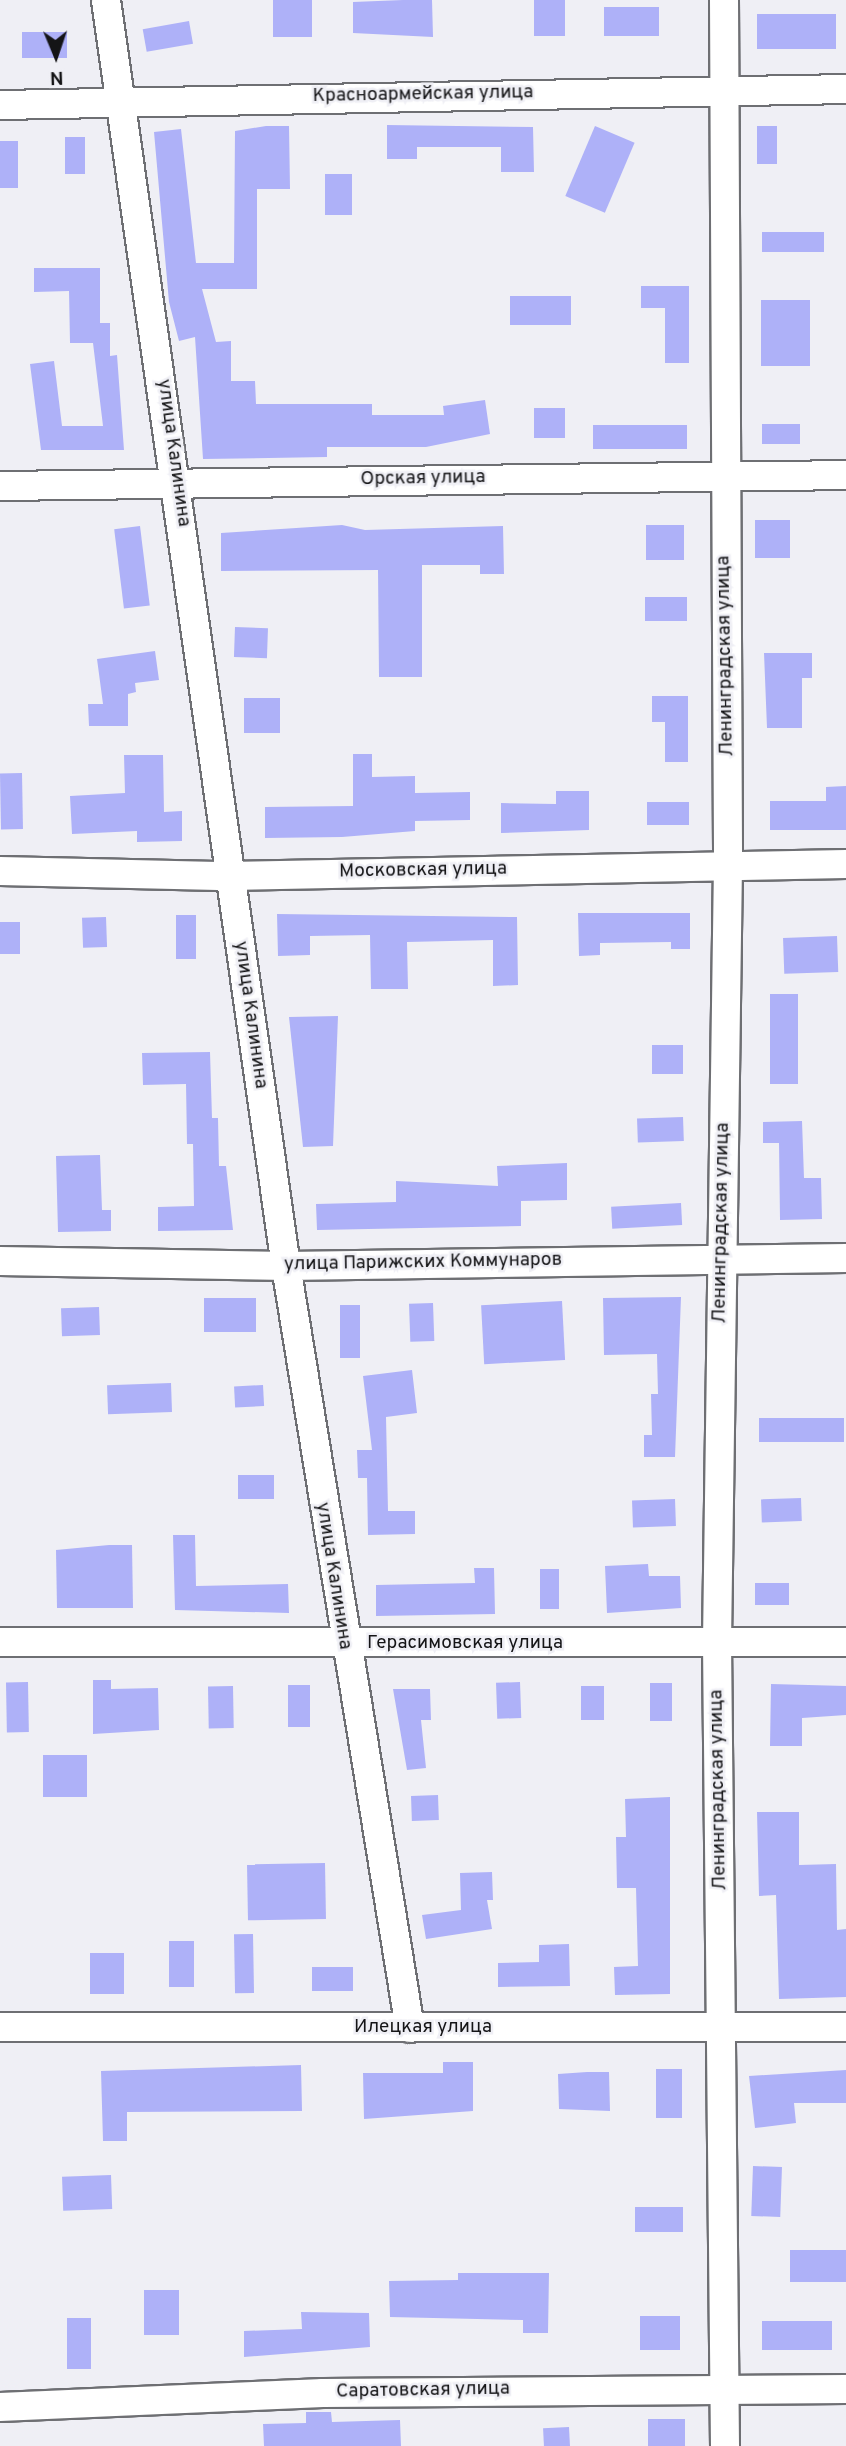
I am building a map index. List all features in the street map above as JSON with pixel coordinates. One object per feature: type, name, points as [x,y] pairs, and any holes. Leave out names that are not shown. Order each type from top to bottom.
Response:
[{"type":"street","name":"улица Калинина","points":[[106,0],[178,483],[229,876],[286,1266],[344,1645],[410,2028]]},
{"type":"street","name":"Ленинградская улица","points":[[724,0],[729,864],[717,1642],[725,2446]]},
{"type":"street","name":"Красноармейская улица","points":[[0,105],[725,88],[846,89]]},
{"type":"street","name":"Орская улица","points":[[0,486],[846,475]]},
{"type":"street","name":"Московская улица","points":[[0,871],[229,876],[729,864],[846,864]]},
{"type":"street","name":"улица Парижских Коммунаров","points":[[0,1261],[286,1266],[846,1258]]},
{"type":"street","name":"Герасимовская улица","points":[[0,1642],[344,1645],[846,1642]]},
{"type":"street","name":"Илецкая улица","points":[[0,2027],[846,2027]]},
{"type":"street","name":"Саратовская улица","points":[[0,2407],[323,2393],[725,2386],[846,2389]]},
{"type":"building","points":[[273,0],[312,0],[312,37],[273,37]]},
{"type":"building","points":[[432,0],[433,37],[353,33],[353,2]]},
{"type":"building","points":[[534,0],[565,0],[565,36],[534,36]]},
{"type":"building","points":[[604,7],[659,7],[659,36],[604,36]]},
{"type":"building","points":[[757,14],[836,14],[836,49],[757,49]]},
{"type":"building","points":[[189,21],[193,44],[147,52],[143,29]]},
{"type":"building","points":[[22,32],[67,32],[67,58],[22,58]]},
{"type":"building","points":[[387,125],[533,127],[534,172],[501,172],[501,147],[417,147],[417,159],[387,159]]},
{"type":"building","points":[[266,126],[289,126],[290,189],[257,189],[257,289],[202,289],[216,342],[231,341],[231,381],[255,381],[256,404],[372,404],[372,415],[444,415],[443,406],[485,400],[490,434],[426,447],[327,447],[327,457],[203,459],[195,337],[179,341],[169,302],[154,132],[181,129],[196,263],[234,263],[235,131]]},
{"type":"building","points":[[595,126],[635,143],[605,213],[565,196]]},
{"type":"building","points":[[757,126],[777,126],[777,164],[757,164]]},
{"type":"building","points":[[65,137],[85,137],[85,174],[65,174]]},
{"type":"building","points":[[0,141],[18,141],[18,188],[0,188]]},
{"type":"building","points":[[325,174],[352,174],[352,215],[325,215]]},
{"type":"building","points":[[762,232],[824,232],[824,252],[762,252]]},
{"type":"building","points":[[34,268],[100,268],[100,323],[110,323],[110,356],[117,355],[124,450],[41,450],[30,364],[54,361],[62,426],[103,426],[93,343],[70,343],[69,291],[34,292]]},
{"type":"building","points":[[641,286],[689,286],[689,363],[665,363],[665,308],[641,308]]},
{"type":"building","points":[[510,296],[571,296],[571,325],[510,325]]},
{"type":"building","points":[[761,300],[810,300],[810,366],[761,366]]},
{"type":"building","points":[[534,408],[565,408],[565,438],[534,438]]},
{"type":"building","points":[[762,424],[800,424],[800,444],[762,444]]},
{"type":"building","points":[[593,425],[687,425],[687,449],[593,449]]},
{"type":"building","points":[[755,520],[790,520],[790,558],[755,558]]},
{"type":"building","points":[[342,525],[365,530],[503,526],[504,574],[480,574],[480,565],[422,565],[422,677],[379,677],[378,570],[221,571],[221,533]]},
{"type":"building","points":[[646,525],[684,525],[684,560],[646,560]]},
{"type":"building","points":[[140,526],[150,605],[124,609],[114,529]]},
{"type":"building","points":[[645,597],[687,597],[687,621],[645,621]]},
{"type":"building","points":[[235,627],[268,628],[267,658],[234,657]]},
{"type":"building","points":[[155,651],[159,680],[135,683],[136,692],[128,694],[128,726],[89,726],[88,704],[103,704],[97,659]]},
{"type":"building","points":[[764,653],[812,653],[812,678],[802,678],[802,728],[767,728]]},
{"type":"building","points":[[652,696],[688,696],[688,762],[665,762],[665,722],[652,722]]},
{"type":"building","points":[[244,698],[280,698],[280,733],[244,733]]},
{"type":"building","points":[[353,754],[372,754],[372,777],[415,776],[415,793],[470,792],[470,820],[415,821],[415,831],[342,837],[265,838],[265,807],[353,806]]},
{"type":"building","points":[[124,755],[163,755],[164,812],[182,811],[182,841],[137,842],[137,831],[72,834],[70,796],[125,793]]},
{"type":"building","points":[[0,773],[22,773],[23,829],[1,829]]},
{"type":"building","points":[[846,786],[846,830],[770,830],[770,801],[826,801],[826,787]]},
{"type":"building","points":[[556,791],[589,791],[589,830],[501,833],[501,803],[556,804]]},
{"type":"building","points":[[647,802],[689,802],[689,825],[647,825]]},
{"type":"building","points":[[578,913],[690,913],[690,949],[671,949],[671,942],[600,943],[600,955],[579,956]]},
{"type":"building","points":[[277,914],[517,917],[518,985],[493,986],[493,940],[407,942],[408,989],[371,989],[370,935],[310,936],[310,955],[278,956]]},
{"type":"building","points":[[176,915],[196,915],[196,959],[176,959]]},
{"type":"building","points":[[106,917],[107,947],[83,948],[82,918]]},
{"type":"building","points":[[0,922],[20,922],[20,954],[0,954]]},
{"type":"building","points":[[837,936],[838,972],[784,974],[783,938]]},
{"type":"building","points":[[770,994],[798,994],[798,1084],[770,1084]]},
{"type":"building","points":[[338,1016],[333,1146],[303,1147],[289,1017]]},
{"type":"building","points":[[652,1045],[683,1045],[683,1074],[652,1074]]},
{"type":"building","points":[[210,1052],[212,1118],[218,1118],[219,1166],[226,1166],[233,1230],[158,1231],[158,1207],[194,1206],[193,1144],[187,1144],[186,1084],[143,1085],[142,1053]]},
{"type":"building","points":[[683,1117],[684,1141],[638,1143],[637,1119]]},
{"type":"building","points":[[802,1121],[804,1178],[821,1178],[822,1219],[780,1220],[779,1143],[763,1143],[763,1122]]},
{"type":"building","points":[[100,1155],[102,1210],[111,1210],[111,1231],[58,1232],[56,1156]]},
{"type":"building","points":[[567,1163],[567,1200],[521,1201],[521,1226],[317,1230],[316,1204],[396,1202],[396,1181],[498,1186],[497,1166]]},
{"type":"building","points":[[681,1203],[682,1225],[612,1229],[611,1207]]},
{"type":"building","points":[[681,1297],[675,1457],[644,1457],[644,1435],[652,1435],[651,1394],[658,1394],[657,1354],[604,1355],[603,1298]]},
{"type":"building","points":[[204,1298],[256,1298],[256,1332],[204,1332]]},
{"type":"building","points":[[562,1301],[565,1360],[484,1364],[481,1305]]},
{"type":"building","points":[[433,1303],[434,1341],[410,1342],[409,1304]]},
{"type":"building","points":[[340,1305],[360,1305],[360,1358],[340,1358]]},
{"type":"building","points":[[99,1307],[100,1335],[62,1336],[61,1308]]},
{"type":"building","points":[[412,1370],[417,1413],[386,1417],[388,1511],[415,1511],[415,1534],[368,1535],[367,1478],[358,1478],[357,1450],[372,1450],[363,1376]]},
{"type":"building","points":[[171,1383],[172,1412],[108,1414],[107,1385]]},
{"type":"building","points":[[263,1385],[264,1406],[235,1407],[234,1387]]},
{"type":"building","points":[[759,1418],[844,1418],[844,1442],[759,1442]]},
{"type":"building","points":[[238,1475],[274,1475],[274,1499],[238,1499]]},
{"type":"building","points":[[801,1498],[802,1521],[762,1522],[761,1499]]},
{"type":"building","points":[[675,1499],[676,1526],[633,1527],[632,1501]]},
{"type":"building","points":[[173,1535],[195,1535],[196,1586],[288,1584],[289,1613],[175,1610]]},
{"type":"building","points":[[132,1545],[133,1608],[57,1608],[56,1550]]},
{"type":"building","points":[[648,1564],[649,1576],[680,1576],[681,1608],[607,1613],[605,1566]]},
{"type":"building","points":[[474,1568],[494,1568],[495,1614],[376,1616],[376,1585],[475,1583]]},
{"type":"building","points":[[540,1569],[559,1569],[559,1609],[540,1609]]},
{"type":"building","points":[[755,1583],[789,1583],[789,1605],[755,1605]]},
{"type":"building","points":[[93,1680],[111,1680],[111,1689],[158,1688],[159,1730],[93,1734]]},
{"type":"building","points":[[6,1682],[28,1682],[29,1732],[7,1732]]},
{"type":"building","points":[[520,1682],[521,1718],[497,1719],[496,1683]]},
{"type":"building","points":[[650,1683],[672,1683],[672,1721],[650,1721]]},
{"type":"building","points":[[771,1684],[846,1686],[846,1715],[802,1718],[802,1746],[770,1746]]},
{"type":"building","points":[[288,1685],[310,1685],[310,1727],[288,1727]]},
{"type":"building","points":[[208,1686],[233,1686],[234,1728],[209,1728]]},
{"type":"building","points":[[581,1686],[604,1686],[604,1720],[581,1720]]},
{"type":"building","points":[[393,1689],[430,1689],[431,1720],[421,1720],[426,1768],[407,1770]]},
{"type":"building","points":[[43,1755],[87,1755],[87,1797],[43,1797]]},
{"type":"building","points":[[438,1795],[439,1820],[412,1821],[411,1796]]},
{"type":"building","points":[[670,1797],[670,1994],[615,1995],[614,1967],[638,1966],[636,1888],[617,1888],[616,1837],[626,1837],[625,1799]]},
{"type":"building","points":[[757,1812],[799,1812],[799,1865],[836,1864],[837,1930],[846,1929],[846,1997],[779,1999],[776,1895],[759,1896]]},
{"type":"building","points":[[325,1863],[326,1919],[248,1920],[247,1864]]},
{"type":"building","points":[[492,1872],[493,1900],[487,1900],[492,1929],[426,1939],[422,1915],[461,1910],[460,1873]]},
{"type":"building","points":[[234,1934],[253,1934],[254,1993],[235,1993]]},
{"type":"building","points":[[169,1941],[194,1941],[194,1987],[169,1987]]},
{"type":"building","points":[[569,1944],[570,1986],[498,1987],[498,1963],[539,1962],[539,1945]]},
{"type":"building","points":[[90,1953],[124,1953],[124,1994],[90,1994]]},
{"type":"building","points":[[312,1967],[353,1967],[353,1991],[312,1991]]},
{"type":"building","points":[[443,2062],[473,2062],[473,2111],[364,2119],[363,2073],[443,2073]]},
{"type":"building","points":[[301,2065],[302,2111],[127,2112],[127,2141],[103,2141],[101,2071]]},
{"type":"building","points":[[656,2069],[682,2069],[682,2118],[656,2118]]},
{"type":"building","points":[[846,2070],[846,2103],[794,2103],[796,2123],[755,2128],[749,2076]]},
{"type":"building","points":[[609,2072],[610,2111],[559,2109],[558,2074]]},
{"type":"building","points":[[753,2166],[782,2167],[780,2217],[751,2216]]},
{"type":"building","points":[[111,2175],[112,2209],[63,2211],[62,2177]]},
{"type":"building","points":[[635,2207],[683,2207],[683,2232],[635,2232]]},
{"type":"building","points":[[790,2250],[846,2250],[846,2282],[790,2282]]},
{"type":"building","points":[[458,2273],[549,2273],[548,2333],[523,2333],[523,2320],[390,2317],[389,2281],[458,2280]]},
{"type":"building","points":[[144,2290],[179,2290],[179,2335],[144,2335]]},
{"type":"building","points":[[301,2312],[369,2313],[370,2347],[244,2357],[244,2331],[302,2329]]},
{"type":"building","points":[[640,2316],[680,2316],[680,2350],[640,2350]]},
{"type":"building","points":[[67,2318],[91,2318],[91,2369],[67,2369]]},
{"type":"building","points":[[762,2321],[832,2321],[832,2350],[762,2350]]},
{"type":"building","points":[[306,2412],[331,2412],[332,2422],[400,2420],[401,2446],[264,2446],[263,2424],[306,2423]]},
{"type":"building","points":[[648,2419],[685,2419],[685,2446],[648,2446]]},
{"type":"building","points":[[569,2427],[570,2446],[544,2446],[543,2428]]}]
